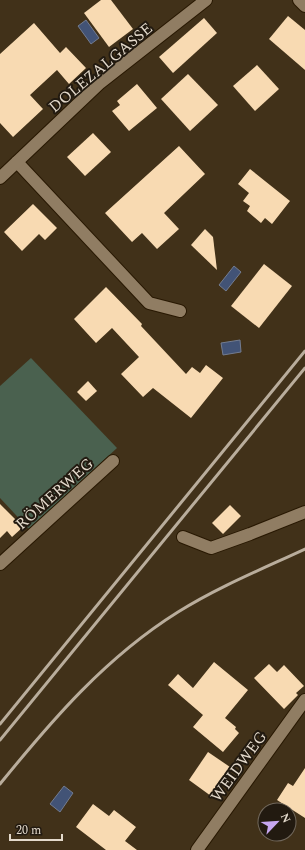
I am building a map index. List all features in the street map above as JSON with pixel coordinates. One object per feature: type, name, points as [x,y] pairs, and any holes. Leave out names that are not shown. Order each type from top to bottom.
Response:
[{"type":"street","name":"DOLEZALGASSE","points":[[0,178],[100,83],[206,0]]},
{"type":"street","points":[[299,0],[305,6]]},
{"type":"street","points":[[17,162],[149,303],[180,311]]},
{"type":"street","name":"RÖMERWEG","points":[[0,564],[113,461]]},
{"type":"street","points":[[183,537],[211,548],[305,512]]},
{"type":"street","name":"WEIDWEG","points":[[197,850],[305,700]]},
{"type":"green space","points":[[31,358],[117,448],[29,529],[0,498],[0,386]]},
{"type":"water","points":[[86,20],[99,38],[91,44],[78,26]]},
{"type":"water","points":[[234,266],[241,272],[226,291],[219,285]]},
{"type":"water","points":[[240,340],[241,352],[223,355],[221,343]]},
{"type":"water","points":[[64,786],[73,793],[60,812],[50,804]]},
{"type":"building","points":[[101,0],[111,0],[133,29],[109,47],[84,13]]},
{"type":"building","points":[[288,16],[305,30],[305,70],[269,39]]},
{"type":"building","points":[[204,18],[217,33],[173,73],[159,57]]},
{"type":"building","points":[[34,23],[60,53],[66,47],[86,68],[69,84],[57,70],[30,95],[43,109],[13,137],[0,123],[0,54]]},
{"type":"building","points":[[257,65],[279,89],[255,111],[233,86]]},
{"type":"building","points":[[188,74],[218,105],[190,131],[161,99]]},
{"type":"building","points":[[137,84],[157,108],[129,131],[112,111],[120,105],[117,101]]},
{"type":"building","points":[[93,133],[111,152],[85,176],[67,157]]},
{"type":"building","points":[[179,146],[205,174],[164,213],[179,229],[157,249],[142,233],[132,242],[105,213]]},
{"type":"building","points":[[250,169],[290,201],[272,224],[265,218],[261,223],[247,211],[250,206],[243,201],[249,193],[238,184]]},
{"type":"building","points":[[33,204],[57,228],[45,240],[39,234],[22,251],[4,232]]},
{"type":"building","points":[[205,229],[213,237],[217,270],[191,245]]},
{"type":"building","points":[[264,264],[292,286],[259,328],[231,306]]},
{"type":"building","points":[[106,287],[142,324],[141,326],[186,374],[192,367],[200,373],[206,365],[223,378],[191,418],[153,388],[143,397],[121,374],[139,357],[112,328],[96,343],[74,319]]},
{"type":"building","points":[[88,381],[97,391],[86,401],[77,392]]},
{"type":"building","points":[[0,504],[23,527],[12,537],[7,531],[0,538]]},
{"type":"building","points":[[230,505],[241,516],[223,534],[212,523]]},
{"type":"building","points":[[214,662],[248,690],[225,718],[236,727],[235,729],[239,733],[223,752],[193,727],[203,715],[168,685],[178,674],[193,688]]},
{"type":"building","points":[[269,664],[277,672],[284,665],[304,686],[296,693],[298,695],[284,709],[254,678]]},
{"type":"building","points":[[208,752],[230,767],[211,796],[189,780]]},
{"type":"building","points":[[305,768],[305,818],[297,813],[297,802],[280,802],[277,800],[288,783],[293,786]]},
{"type":"building","points":[[93,804],[109,816],[114,810],[136,827],[125,841],[137,850],[106,850],[76,827]]},
{"type":"railway","points":[[0,724],[305,351]]},
{"type":"railway","points":[[0,740],[305,368]]},
{"type":"railway","points":[[0,784],[60,713],[104,669],[127,649],[178,612],[209,594],[305,549]]}]
